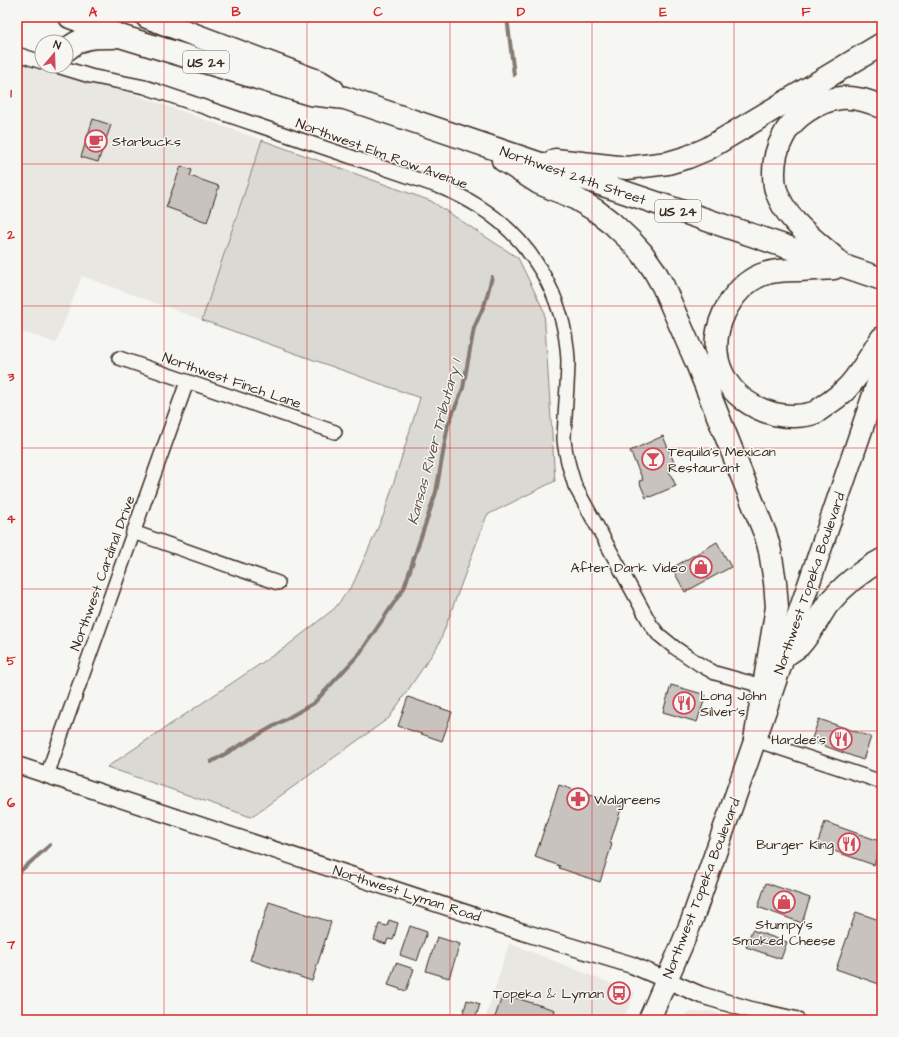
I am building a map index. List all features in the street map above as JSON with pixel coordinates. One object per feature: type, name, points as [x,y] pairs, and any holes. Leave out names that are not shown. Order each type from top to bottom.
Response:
[{"type":"highway","name":"Northwest 24th Street","points":[[70,17],[123,36],[310,94],[345,98],[846,267]]},
{"type":"highway","name":"Northwest 24th Street","points":[[146,17],[320,82],[345,98]]},
{"type":"highway","points":[[74,44],[90,37],[123,36]]},
{"type":"highway","points":[[510,154],[627,168],[668,163],[707,149],[882,44]]},
{"type":"highway","points":[[846,267],[799,227],[790,216],[775,190],[774,161],[783,136],[808,110],[824,102],[840,98],[856,98],[882,107]]},
{"type":"highway","points":[[477,143],[539,183],[573,198],[595,210],[612,223],[642,253],[663,286],[699,368],[766,536],[770,551],[777,607],[768,688],[754,740]]},
{"type":"highway","points":[[846,267],[785,270],[762,275],[744,285],[729,303],[722,317],[718,330],[716,345],[717,356],[724,378],[741,398],[762,410],[780,415],[794,416],[816,412],[848,388],[882,338]]},
{"type":"highway","name":"US 24","points":[[846,267],[882,280]]},
{"type":"highway","points":[[784,657],[798,647],[828,605],[841,590],[861,573],[882,560]]},
{"type":"main road","name":"Northwest Topeka Boulevard","points":[[768,688],[784,657],[882,370]]},
{"type":"main road","name":"Northwest Topeka Boulevard","points":[[649,1020],[682,947],[754,740]]},
{"type":"street","points":[[17,54],[34,59]]},
{"type":"street","name":"Northwest Elm Row Avenue","points":[[74,71],[145,87],[443,188],[478,205],[499,220],[528,250],[536,262],[546,280],[560,312],[568,359],[564,437],[567,462],[575,486],[651,625],[658,634],[698,664],[715,673],[768,688]]},
{"type":"street","name":"Northwest Finch Lane","points":[[119,358],[335,432]]},
{"type":"street","name":"Northwest Cardinal Drive","points":[[47,775],[187,382]]},
{"type":"street","points":[[133,532],[278,583]]},
{"type":"street","points":[[754,740],[882,782]]},
{"type":"street","name":"Northwest Lyman Road","points":[[17,765],[523,932],[632,965],[701,994],[751,1010],[796,1020]]},
{"type":"shaded area","points":[[17,61],[34,66],[34,74],[62,74],[142,97],[262,140],[202,320],[82,276],[56,343],[17,330]]},
{"type":"shaded area","points":[[262,140],[431,201],[518,258],[544,311],[555,481],[487,515],[439,644],[389,718],[251,817],[107,767],[287,646],[335,608],[353,584],[384,514],[420,398],[202,320]]},
{"type":"shaded area","points":[[509,943],[635,993],[623,1020],[485,1020]]},
{"type":"shaded area","points":[[710,1011],[738,1020],[682,1020],[686,1013]]},
{"type":"building","name":"Starbucks","points":[[93,119],[111,125],[98,162],[81,157]]},
{"type":"building","points":[[181,166],[192,170],[190,176],[219,186],[207,222],[166,207]]},
{"type":"building","name":"Tequila’s Mexican Restaurant","points":[[663,436],[676,467],[669,471],[676,486],[646,498],[639,481],[643,480],[630,451]]},
{"type":"building","name":"After Dark Video","points":[[717,542],[731,567],[685,592],[672,568]]},
{"type":"building","name":"Long John Silver's","points":[[671,685],[706,695],[697,722],[663,712]]},
{"type":"building","points":[[408,697],[452,712],[442,741],[398,726]]},
{"type":"building","name":"Hardee's","points":[[819,719],[871,737],[863,760],[811,741]]},
{"type":"building","name":"Walgreens","points":[[559,785],[622,806],[610,843],[612,844],[600,882],[559,868],[560,866],[535,857]]},
{"type":"building","name":"Burger King","points":[[825,822],[882,842],[874,865],[817,845]]},
{"type":"building","points":[[766,883],[810,898],[802,923],[758,907]]},
{"type":"building","points":[[269,902],[331,922],[312,981],[250,960]]},
{"type":"building","points":[[856,912],[882,921],[882,985],[836,969]]},
{"type":"building","points":[[389,920],[398,923],[393,940],[388,939],[386,944],[374,940],[379,924],[387,926]]},
{"type":"building","points":[[410,926],[427,932],[417,961],[400,955]]},
{"type":"building","points":[[752,930],[787,942],[781,959],[746,947]]},
{"type":"building","points":[[437,937],[460,944],[449,978],[426,971]]},
{"type":"building","points":[[396,963],[414,969],[406,991],[388,985]]},
{"type":"building","points":[[503,994],[555,1010],[552,1020],[494,1020]]},
{"type":"building","points":[[467,1000],[480,1004],[475,1020],[462,1018]]},
{"type":"waterway","name":"Kansas River Tributary 1","points":[[507,17],[514,75]]},
{"type":"waterway","name":"Kansas River Tributary 1","points":[[211,762],[314,703],[360,653],[404,588],[436,492],[448,425],[463,388],[474,328],[485,303],[492,277]]},
{"type":"waterway","name":"Kansas River Tributary 1","points":[[17,874],[50,845]]},
{"type":"place","name":"Starbucks","points":[[96,141]]},
{"type":"place","name":"Tequila’s Mexican Restaurant","points":[[653,459]]},
{"type":"place","name":"After Dark Video","points":[[701,567]]},
{"type":"place","name":"Long John Silver's","points":[[684,703]]},
{"type":"place","name":"Hardee's","points":[[841,739]]},
{"type":"place","name":"Walgreens","points":[[578,799]]},
{"type":"place","name":"Burger King","points":[[849,844]]},
{"type":"place","name":"Stumpy's Smoked Cheese","points":[[784,902]]},
{"type":"place","name":"Topeka & Lyman","points":[[619,993]]}]
